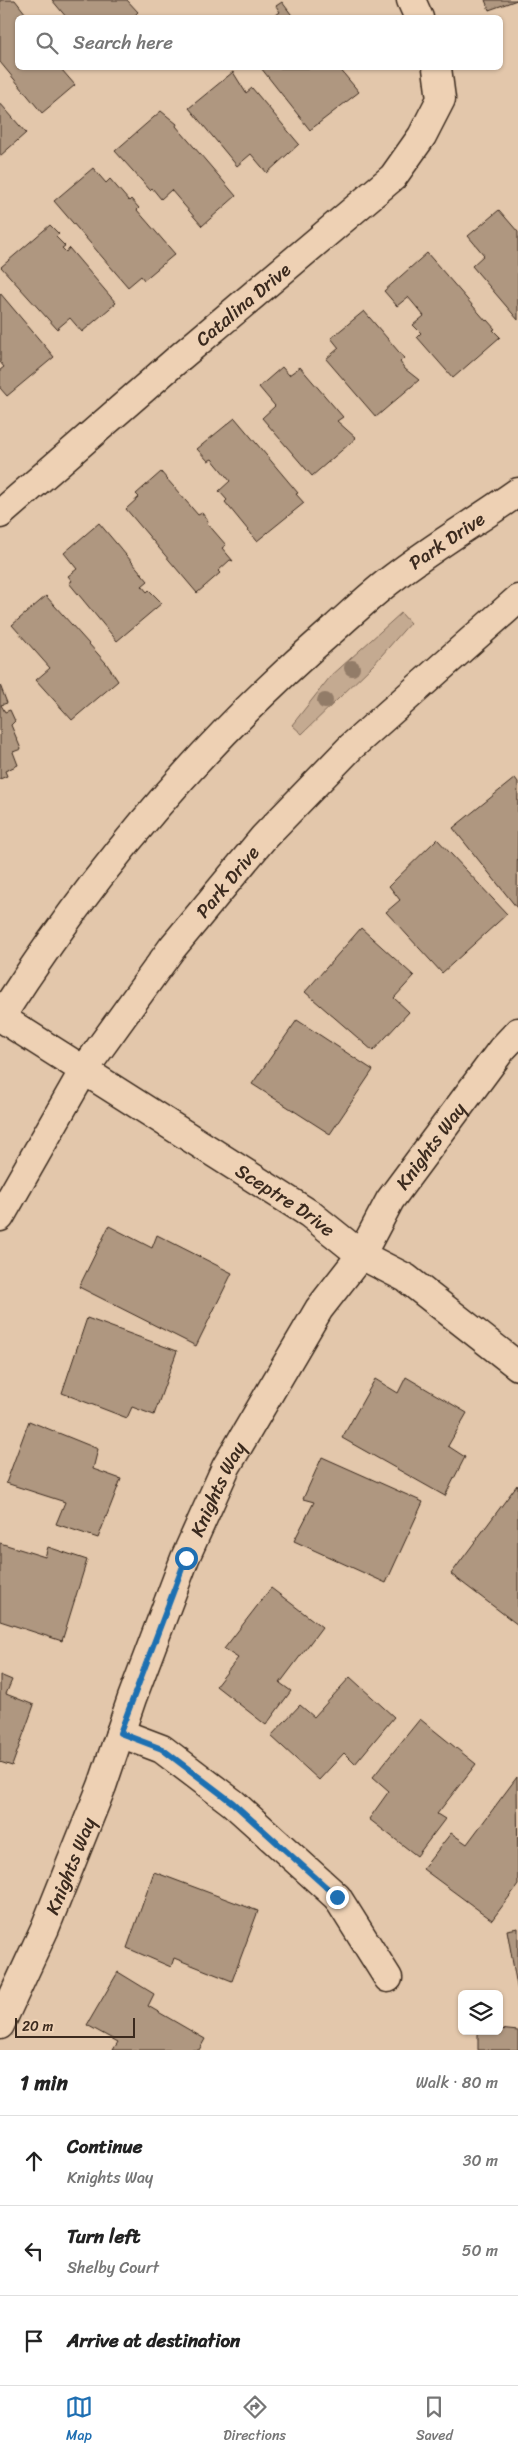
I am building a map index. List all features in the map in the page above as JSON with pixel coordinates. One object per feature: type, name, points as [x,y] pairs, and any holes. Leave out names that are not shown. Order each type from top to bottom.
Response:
[{"type":"street","points":[[412,0],[418,15]]},
{"type":"street","name":"Catalina Drive","points":[[0,514],[194,345],[393,177],[422,136],[441,99],[437,70]]},
{"type":"street","name":"Park Drive","points":[[0,1017],[36,960],[88,888],[201,755],[282,674],[393,577],[518,492]]},
{"type":"street","name":"Park Drive","points":[[0,1217],[84,1070],[172,948],[264,837],[351,746],[518,599]]},
{"type":"street","name":"Sceptre Drive","points":[[0,1017],[310,1214],[361,1255],[406,1278],[518,1366]]},
{"type":"street","name":"Knights Way","points":[[0,2025],[45,1928],[102,1786],[186,1558],[226,1467],[319,1309],[361,1255],[390,1200],[502,1049],[518,1032]]},
{"type":"street","points":[[120,1733],[162,1749],[233,1803],[337,1897],[388,1978]]},
{"type":"shaded area","points":[[401,613],[410,623],[374,664],[302,734],[292,725],[330,677]]},
{"type":"building","points":[[0,0],[15,0],[27,15],[15,15],[15,70],[62,70],[75,85],[42,113],[0,62]]},
{"type":"building","points":[[52,0],[127,0],[138,12],[135,15],[64,15]]},
{"type":"building","points":[[485,0],[517,0],[489,10]]},
{"type":"building","points":[[282,2],[292,15],[276,15],[280,12],[276,6]]},
{"type":"building","points":[[263,70],[341,70],[359,92],[310,130]]},
{"type":"building","points":[[233,72],[246,93],[252,88],[299,144],[267,173],[251,154],[237,166],[189,108]]},
{"type":"building","points":[[0,103],[26,133],[0,156]]},
{"type":"building","points":[[161,111],[177,124],[176,126],[236,196],[202,226],[171,190],[161,199],[152,188],[150,190],[115,151]]},
{"type":"building","points":[[93,168],[106,183],[110,179],[129,201],[131,199],[139,208],[137,210],[175,254],[144,280],[141,276],[128,287],[54,201]]},
{"type":"building","points":[[499,210],[518,232],[518,320],[472,266],[484,255],[468,236]]},
{"type":"building","points":[[50,225],[59,234],[56,237],[65,246],[62,248],[66,252],[69,248],[116,303],[82,332],[70,318],[57,329],[1,267]]},
{"type":"building","points":[[427,253],[500,337],[453,378],[417,337],[421,333],[413,325],[424,316],[408,297],[397,306],[384,291]]},
{"type":"building","points":[[0,293],[54,357],[7,396],[0,388],[0,370],[4,367],[0,362]]},
{"type":"building","points":[[364,311],[404,358],[400,362],[405,369],[419,380],[376,417],[326,359],[339,348],[331,338]]},
{"type":"building","points":[[282,367],[289,375],[300,367],[343,417],[337,421],[356,438],[312,476],[262,418],[275,406],[259,387]]},
{"type":"building","points":[[235,418],[298,493],[296,494],[304,503],[257,541],[225,502],[227,500],[219,491],[230,481],[212,459],[208,461],[197,449]]},
{"type":"building","points":[[161,472],[198,515],[202,513],[208,521],[207,523],[226,545],[222,548],[233,561],[230,560],[218,571],[220,573],[197,593],[126,509],[139,497],[136,494]]},
{"type":"building","points":[[99,523],[148,581],[142,586],[162,603],[117,641],[69,583],[72,581],[68,576],[77,569],[64,553]]},
{"type":"building","points":[[46,596],[106,663],[118,681],[72,720],[36,680],[50,668],[12,625]]},
{"type":"building","points":[[0,685],[7,703],[1,705],[5,712],[10,710],[15,721],[11,725],[21,749],[13,752],[18,765],[5,771],[7,776],[0,779]]},
{"type":"building","points":[[515,778],[518,782],[517,908],[453,828]]},
{"type":"building","points":[[437,839],[507,914],[442,973],[386,912],[400,900],[389,886]]},
{"type":"building","points":[[361,928],[414,976],[394,998],[409,1012],[373,1051],[305,992]]},
{"type":"building","points":[[297,1020],[373,1070],[330,1134],[252,1084]]},
{"type":"building","points":[[109,1226],[152,1248],[157,1235],[232,1273],[196,1346],[79,1287]]},
{"type":"building","points":[[87,1318],[177,1351],[154,1415],[132,1407],[127,1418],[62,1393]]},
{"type":"building","points":[[406,1377],[467,1413],[448,1446],[465,1457],[445,1496],[342,1438],[375,1379],[398,1393]]},
{"type":"building","points":[[29,1421],[98,1449],[93,1469],[121,1479],[98,1538],[56,1524],[65,1502],[6,1483]]},
{"type":"building","points":[[322,1457],[423,1502],[386,1583],[294,1541],[314,1502],[303,1499]]},
{"type":"building","points":[[518,1486],[518,1625],[451,1574]]},
{"type":"building","points":[[0,1543],[45,1557],[48,1547],[87,1560],[62,1641],[0,1621]]},
{"type":"building","points":[[271,1588],[322,1627],[280,1683],[291,1691],[266,1725],[216,1686],[238,1658],[224,1649]]},
{"type":"building","points":[[0,1675],[12,1680],[6,1694],[34,1705],[12,1766],[0,1762]]},
{"type":"building","points":[[350,1677],[394,1717],[355,1764],[344,1753],[319,1780],[271,1736],[300,1705],[314,1717]]},
{"type":"building","points":[[420,1719],[476,1764],[437,1814],[445,1819],[417,1856],[369,1819],[389,1791],[373,1777]]},
{"type":"building","points":[[517,1777],[518,1885],[492,1920],[423,1869],[451,1833],[467,1844]]},
{"type":"building","points":[[154,1872],[258,1911],[232,1981],[174,1958],[171,1967],[127,1948]]},
{"type":"building","points":[[518,1928],[518,1992],[507,1930]]},
{"type":"building","points":[[118,1972],[154,1994],[148,2006],[205,2039],[199,2050],[113,2050],[118,2042],[87,2025]]},
{"type":"building","points":[[503,2029],[518,2031],[518,2050],[478,2050],[478,2035],[503,2035]]},
{"type":"route","points":[[186,1558],[120,1733],[162,1749],[233,1803],[337,1897]]}]
